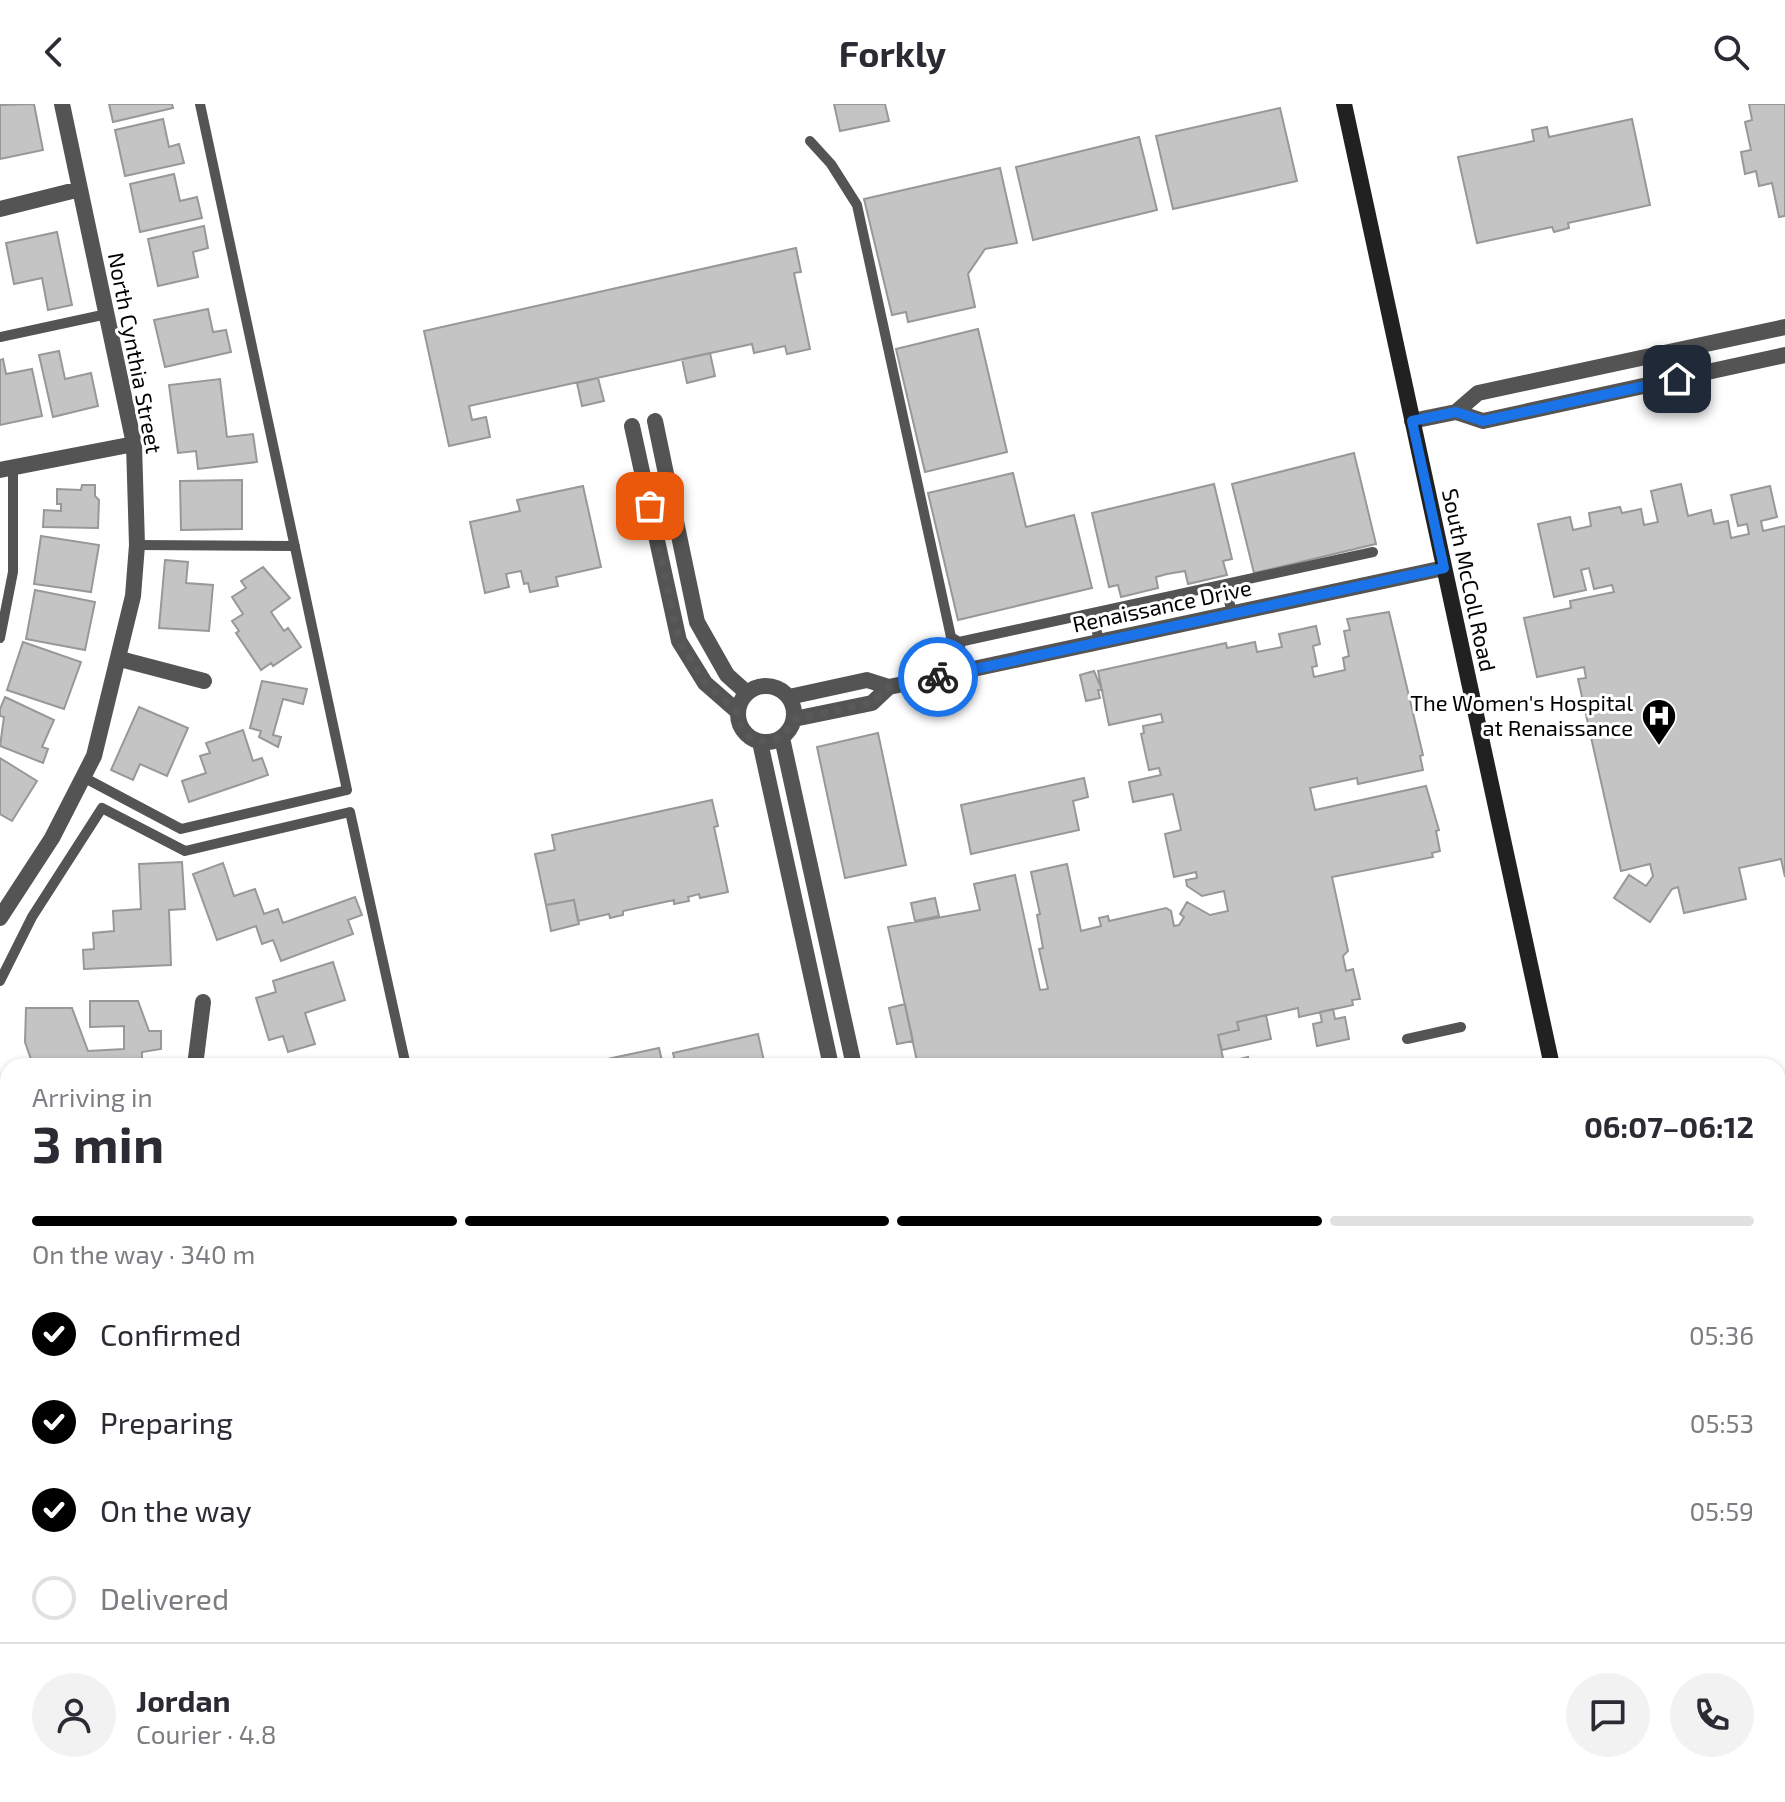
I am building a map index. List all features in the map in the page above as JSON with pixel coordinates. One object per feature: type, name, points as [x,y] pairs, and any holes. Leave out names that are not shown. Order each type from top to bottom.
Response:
[{"type":"main road","name":"South McColl Road","points":[[1344,104],[1550,1058]]},
{"type":"street","name":"North Cynthia Street","points":[[0,918],[52,838],[94,756],[133,596],[137,545],[134,444],[62,104]]},
{"type":"street","points":[[0,209],[80,189]]},
{"type":"street","points":[[1412,421],[1456,412],[1478,393],[1785,327]]},
{"type":"street","points":[[1707,344],[1713,371]]},
{"type":"street","points":[[1456,412],[1483,421],[1785,355]]},
{"type":"street","points":[[655,421],[697,622],[727,675],[747,693]]},
{"type":"street","points":[[632,426],[679,641],[705,683],[737,711],[744,733],[760,742],[782,738]]},
{"type":"street","points":[[7,469],[134,444]]},
{"type":"street","points":[[644,478],[666,473]]},
{"type":"street","name":"Renaissance Drive","points":[[789,697],[867,680],[889,687],[1444,568]]},
{"type":"street","points":[[676,627],[697,622]]},
{"type":"street","points":[[120,659],[204,681]]},
{"type":"street","points":[[713,688],[727,675]]},
{"type":"street","points":[[737,711],[747,693],[771,686],[789,697],[794,719],[782,738],[852,1058]]},
{"type":"street","name":"Renaissance Drive","points":[[794,719],[872,703],[889,687]]},
{"type":"street","points":[[760,742],[829,1058]]},
{"type":"street","points":[[783,845],[805,840]]},
{"type":"street","points":[[796,908],[818,903]]},
{"type":"street","points":[[806,950],[827,946]]},
{"type":"street","points":[[196,1058],[203,1002]]},
{"type":"lane","points":[[83,777],[181,829],[347,790],[200,104]]},
{"type":"lane","points":[[810,141],[831,164],[857,205],[951,637],[959,642],[1373,552]]},
{"type":"lane","points":[[0,337],[107,314]]},
{"type":"lane","points":[[0,638],[13,572],[7,469]]},
{"type":"lane","points":[[137,545],[295,546]]},
{"type":"lane","points":[[1225,584],[1232,613]]},
{"type":"lane","points":[[1093,613],[1099,642]]},
{"type":"lane","points":[[959,642],[965,671]]},
{"type":"lane","points":[[0,981],[32,917],[102,808],[185,851],[350,812],[404,1058]]},
{"type":"lane","points":[[1407,1039],[1461,1027]]},
{"type":"building","points":[[34,104],[43,150],[0,159],[0,105]]},
{"type":"building","points":[[109,104],[172,104],[173,108],[113,122]]},
{"type":"building","points":[[834,104],[885,104],[889,121],[840,131]]},
{"type":"building","points":[[1749,104],[1785,104],[1785,216],[1779,217],[1772,183],[1759,186],[1756,171],[1745,174],[1741,152],[1751,150],[1745,122],[1752,120]]},
{"type":"building","points":[[1280,108],[1297,181],[1173,209],[1156,136]]},
{"type":"building","points":[[163,119],[169,147],[179,144],[184,163],[125,176],[115,130]]},
{"type":"building","points":[[1632,119],[1650,205],[1568,223],[1569,228],[1554,232],[1552,227],[1477,243],[1458,157],[1534,141],[1532,130],[1547,127],[1549,137]]},
{"type":"building","points":[[1139,137],[1157,210],[1033,240],[1016,167]]},
{"type":"building","points":[[1000,168],[1017,243],[985,249],[968,274],[975,307],[908,322],[906,312],[892,315],[864,199]]},
{"type":"building","points":[[174,174],[180,201],[197,197],[202,218],[140,232],[130,184]]},
{"type":"building","points":[[204,226],[208,248],[193,252],[198,277],[158,286],[148,239]]},
{"type":"building","points":[[57,232],[72,305],[48,310],[42,278],[14,284],[6,243]]},
{"type":"building","points":[[796,248],[801,272],[794,273],[810,349],[787,354],[785,346],[754,353],[752,344],[469,406],[472,420],[486,417],[490,437],[449,446],[424,331]]},
{"type":"building","points":[[208,309],[213,332],[226,330],[231,352],[165,367],[154,320]]},
{"type":"building","points":[[978,329],[1007,452],[925,472],[896,349]]},
{"type":"building","points":[[59,351],[65,379],[91,373],[98,406],[53,417],[39,355]]},
{"type":"building","points":[[710,353],[715,376],[687,383],[682,359]]},
{"type":"building","points":[[3,359],[6,374],[32,369],[42,416],[0,425],[0,360]]},
{"type":"building","points":[[598,378],[604,401],[582,406],[577,383]]},
{"type":"building","points":[[220,379],[227,437],[253,434],[257,462],[198,469],[196,451],[178,453],[169,385]]},
{"type":"building","points":[[1354,453],[1376,544],[1254,573],[1232,484]]},
{"type":"building","points":[[1013,473],[1026,527],[1074,515],[1092,588],[958,620],[928,493]]},
{"type":"building","points":[[242,480],[242,529],[181,530],[180,481]]},
{"type":"building","points":[[1214,484],[1232,559],[1223,561],[1227,575],[1188,584],[1185,571],[1167,574],[1156,577],[1158,588],[1121,597],[1118,585],[1109,587],[1092,513]]},
{"type":"building","points":[[1681,484],[1688,516],[1711,510],[1714,524],[1728,521],[1731,538],[1749,534],[1747,524],[1738,526],[1731,495],[1770,486],[1777,517],[1761,521],[1763,531],[1785,526],[1785,877],[1781,859],[1739,868],[1746,899],[1684,913],[1678,887],[1672,889],[1650,922],[1614,898],[1629,875],[1646,886],[1653,876],[1650,864],[1621,871],[1578,679],[1586,678],[1584,667],[1537,677],[1524,618],[1571,608],[1570,601],[1614,592],[1612,585],[1594,589],[1589,568],[1581,570],[1586,590],[1554,597],[1538,524],[1570,517],[1573,530],[1591,526],[1589,513],[1620,507],[1622,513],[1641,509],[1644,525],[1658,522],[1651,491]]},
{"type":"building","points":[[82,485],[95,485],[95,496],[99,500],[98,528],[43,527],[44,510],[61,511],[61,504],[57,504],[57,489],[81,490]]},
{"type":"building","points":[[583,486],[601,567],[556,577],[558,586],[530,592],[521,571],[506,574],[509,587],[485,593],[470,522],[520,511],[517,500]]},
{"type":"building","points":[[41,536],[99,545],[91,592],[34,584]]},
{"type":"building","points":[[165,560],[188,562],[186,583],[213,585],[209,631],[159,628]]},
{"type":"building","points":[[263,567],[290,598],[271,612],[284,631],[288,628],[301,647],[273,666],[271,663],[261,670],[236,633],[239,631],[232,621],[243,614],[232,597],[246,588],[241,581]]},
{"type":"building","points":[[35,590],[95,602],[85,650],[26,639]]},
{"type":"building","points":[[1389,612],[1423,755],[1420,756],[1423,770],[1358,784],[1357,778],[1310,788],[1315,810],[1426,786],[1439,830],[1436,831],[1440,851],[1432,853],[1433,857],[1332,877],[1348,951],[1343,956],[1346,971],[1353,969],[1360,999],[1352,1000],[1353,1005],[1299,1017],[1298,1008],[1237,1022],[1239,1030],[1218,1035],[1223,1058],[916,1058],[888,927],[980,910],[974,884],[1015,875],[1040,990],[1048,989],[1039,949],[1043,948],[1037,915],[1040,914],[1031,872],[1067,864],[1081,931],[1101,926],[1099,918],[1108,916],[1109,921],[1166,908],[1171,911],[1174,926],[1179,925],[1184,917],[1180,914],[1187,902],[1210,915],[1228,911],[1224,891],[1202,896],[1187,886],[1186,880],[1197,878],[1196,872],[1174,877],[1165,834],[1181,830],[1173,794],[1133,802],[1129,782],[1161,775],[1159,768],[1149,770],[1141,734],[1144,733],[1143,726],[1163,722],[1161,714],[1109,725],[1098,671],[1226,643],[1227,648],[1255,642],[1257,652],[1282,647],[1279,634],[1316,626],[1320,644],[1313,646],[1317,666],[1312,667],[1314,677],[1345,670],[1343,658],[1349,656],[1344,631],[1350,630],[1347,619]]},
{"type":"building","points":[[23,642],[81,662],[64,709],[7,690]]},
{"type":"building","points":[[1094,671],[1102,690],[1098,690],[1100,698],[1086,701],[1080,675]]},
{"type":"building","points":[[262,681],[307,689],[303,704],[283,699],[273,735],[281,737],[278,747],[259,737],[261,731],[250,728]]},
{"type":"building","points":[[5,697],[54,720],[42,747],[48,749],[43,763],[0,746],[4,717],[0,716],[0,709]]},
{"type":"building","points":[[139,707],[188,728],[167,776],[140,764],[133,780],[111,770]]},
{"type":"building","points":[[243,730],[253,761],[262,758],[268,775],[189,802],[182,781],[206,773],[200,756],[210,753],[206,743]]},
{"type":"building","points":[[878,733],[906,865],[845,878],[817,747]]},
{"type":"building","points":[[0,758],[37,781],[12,821],[0,814]]},
{"type":"building","points":[[1084,778],[1088,797],[1073,801],[1079,830],[971,854],[961,805]]},
{"type":"building","points":[[712,800],[718,826],[714,827],[728,892],[700,898],[699,894],[688,897],[689,901],[674,904],[674,900],[623,911],[623,915],[610,918],[609,914],[578,921],[574,900],[546,905],[535,854],[555,850],[552,835]]},
{"type":"building","points":[[182,862],[185,909],[169,910],[171,965],[84,969],[83,950],[94,949],[93,933],[114,931],[113,911],[141,909],[139,864]]},
{"type":"building","points":[[223,863],[234,896],[255,889],[264,914],[278,909],[283,923],[355,897],[362,915],[348,920],[353,934],[281,961],[273,940],[262,944],[256,926],[217,940],[193,874]]},
{"type":"building","points":[[935,898],[939,916],[915,921],[911,903]]},
{"type":"building","points":[[574,900],[579,924],[551,931],[546,905]]},
{"type":"building","points":[[333,962],[345,1000],[305,1013],[315,1044],[288,1052],[283,1036],[269,1040],[256,998],[276,992],[273,981]]},
{"type":"building","points":[[90,1001],[138,1001],[149,1031],[161,1031],[161,1049],[142,1052],[142,1058],[31,1058],[25,1042],[26,1008],[72,1008],[88,1051],[124,1049],[124,1026],[90,1027]]},
{"type":"building","points":[[905,1004],[913,1041],[897,1044],[889,1008]]},
{"type":"building","points":[[1333,1009],[1335,1019],[1345,1017],[1349,1039],[1317,1046],[1313,1024],[1322,1022],[1320,1012]]},
{"type":"building","points":[[1266,1015],[1271,1039],[1222,1050],[1218,1035],[1239,1030],[1237,1022]]},
{"type":"building","points":[[758,1034],[763,1058],[674,1058],[673,1053]]},
{"type":"building","points":[[659,1048],[661,1058],[612,1058]]},
{"type":"way so far","points":[[650,506],[679,641],[705,683],[737,711],[739,723],[750,738],[760,742],[782,738],[794,719],[872,703],[889,687],[938,677]]},
{"type":"place","name":"The Women's Hospital at Renaissance","points":[[1659,747]]},
{"type":"route","points":[[938,677],[1444,568],[1412,421],[1456,412],[1483,421],[1677,379]]}]
